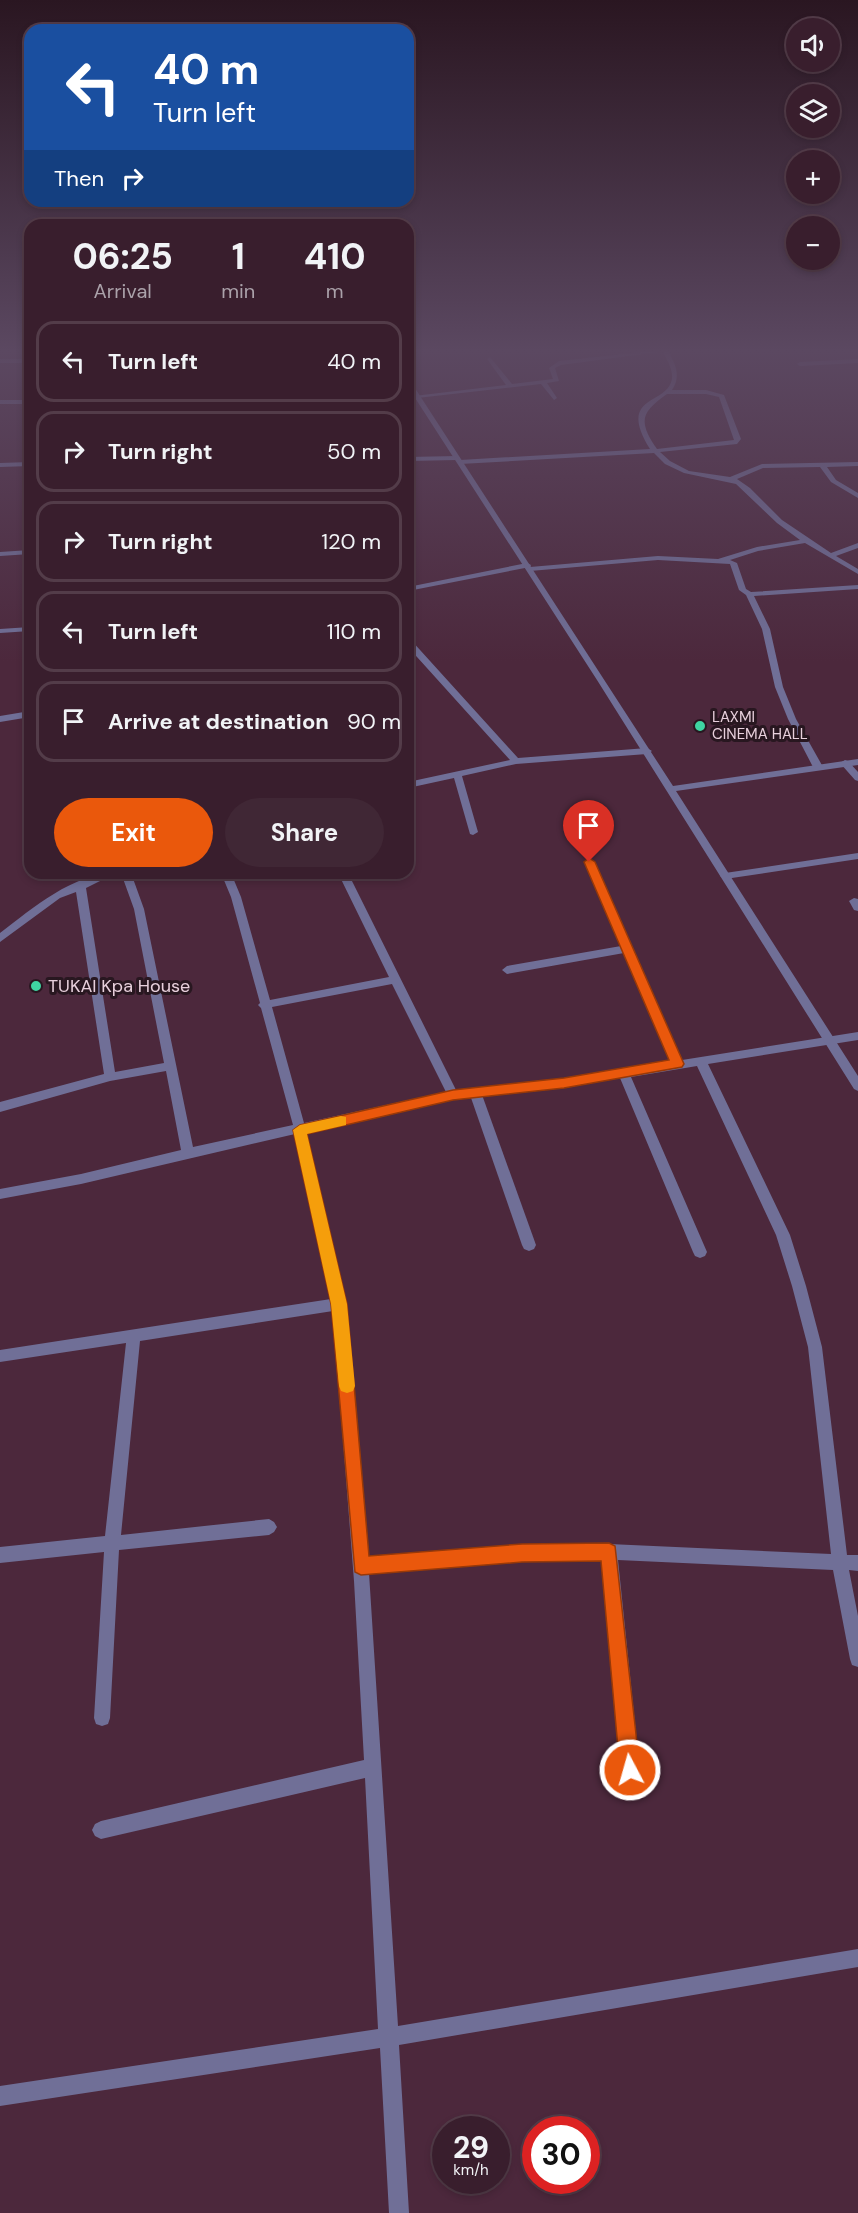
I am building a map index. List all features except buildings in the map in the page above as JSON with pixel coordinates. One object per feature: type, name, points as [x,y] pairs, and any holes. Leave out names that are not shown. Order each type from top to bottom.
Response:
[{"type":"street","points":[[456,455],[647,751],[858,1086]]},
{"type":"street","points":[[414,459],[459,460],[561,455]]},
{"type":"street","points":[[658,455],[667,464],[687,473],[732,479],[743,486],[783,526],[858,572]]},
{"type":"street","points":[[0,465],[24,464]]},
{"type":"street","points":[[822,464],[833,481],[858,495]]},
{"type":"street","points":[[732,479],[762,466],[858,464]]},
{"type":"street","points":[[720,560],[757,549],[807,541]]},
{"type":"street","points":[[831,556],[858,545]]},
{"type":"street","points":[[0,554],[24,552]]},
{"type":"street","points":[[414,588],[528,567],[658,558],[720,560],[733,563],[743,590],[749,594],[766,629],[779,687],[792,719],[818,767]]},
{"type":"street","points":[[749,594],[858,587]]},
{"type":"street","points":[[0,631],[24,629]]},
{"type":"street","points":[[414,649],[516,761]]},
{"type":"street","points":[[0,719],[24,715]]},
{"type":"street","points":[[414,784],[516,761],[647,751]]},
{"type":"street","points":[[670,789],[858,762]]},
{"type":"street","points":[[845,763],[858,778]]},
{"type":"street","points":[[457,773],[473,832]]},
{"type":"street","points":[[725,876],[858,856]]},
{"type":"street","points":[[589,862],[678,1064]]},
{"type":"street","points":[[0,938],[56,896],[96,879]]},
{"type":"street","points":[[128,879],[139,909],[188,1153]]},
{"type":"street","points":[[228,879],[236,897],[300,1130],[339,1304],[361,1566],[399,2213]]},
{"type":"street","points":[[346,879],[453,1095]]},
{"type":"street","points":[[80,885],[110,1077]]},
{"type":"street","points":[[507,969],[627,949]]},
{"type":"street","points":[[264,1005],[397,980]]},
{"type":"street","points":[[0,1194],[81,1179],[453,1095],[564,1083],[858,1036]]},
{"type":"street","points":[[701,1062],[783,1235],[800,1286],[815,1347],[840,1564],[858,1659]]},
{"type":"street","points":[[0,1107],[110,1077],[171,1065]]},
{"type":"street","points":[[624,1073],[700,1252]]},
{"type":"street","points":[[475,1092],[529,1245]]},
{"type":"street","points":[[0,1356],[339,1304]]},
{"type":"street","points":[[102,1718],[112,1542],[134,1335]]},
{"type":"street","points":[[0,1555],[269,1527]]},
{"type":"street","points":[[609,1552],[633,1791]]},
{"type":"street","points":[[361,1566],[522,1553],[609,1552],[652,1552],[840,1564],[858,1563]]},
{"type":"street","points":[[101,1830],[373,1767]]},
{"type":"street","points":[[0,2096],[390,2037],[858,1958]]},
{"type":"slow traffic","points":[[341,1121],[300,1130],[339,1304],[347,1386]]},
{"type":"place","name":"LAXMI CINEMA HALL","points":[[700,726]]},
{"type":"place","name":"TUKAI Kpa House","points":[[36,986]]},
{"type":"route","points":[[589,862],[678,1064],[564,1083],[453,1095],[300,1130],[339,1304],[361,1566],[522,1553],[609,1552],[630,1770]]}]
